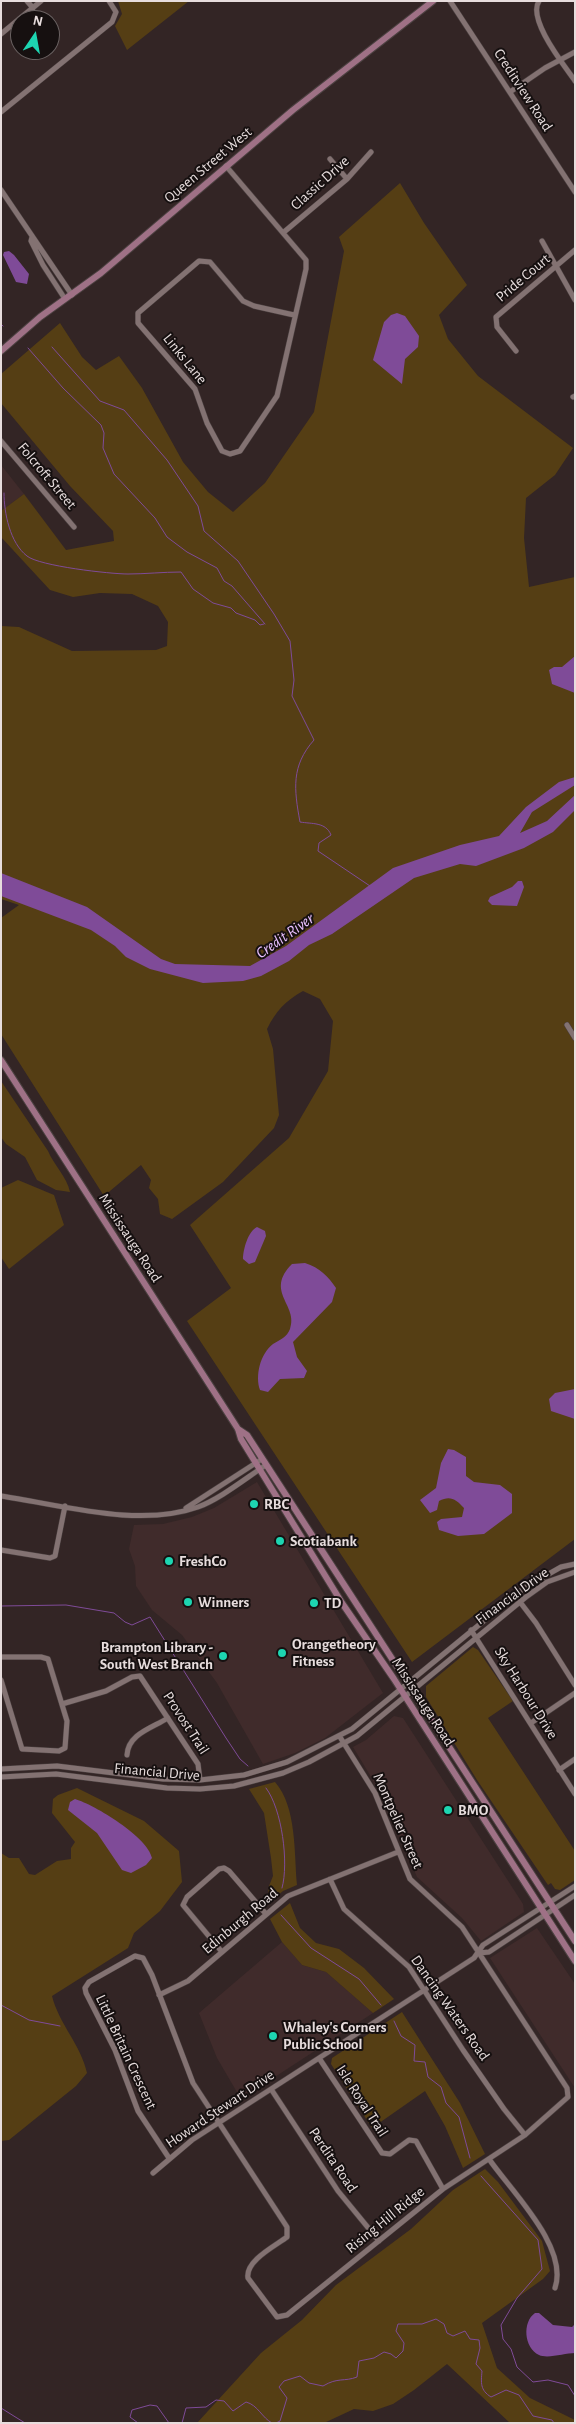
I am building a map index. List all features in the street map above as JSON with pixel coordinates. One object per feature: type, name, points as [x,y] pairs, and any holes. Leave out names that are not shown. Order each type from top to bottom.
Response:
[{"type":"main road","name":"Queen Street West","points":[[1,351],[32,324],[101,274],[293,110],[433,1]]},
{"type":"main road","name":"Mississauga Road","points":[[1,1060],[238,1429],[241,1439],[261,1464],[354,1598],[406,1690],[545,1915],[575,1960]]},
{"type":"main road","name":"Mississauga Road","points":[[261,1464],[342,1603],[406,1690],[575,1941]]},
{"type":"street","points":[[28,1],[33,8]]},
{"type":"street","points":[[1,34],[42,1]]},
{"type":"street","points":[[1,112],[112,22],[116,12],[110,1]]},
{"type":"street","name":"Creditview Road","points":[[450,1],[575,192]]},
{"type":"street","points":[[539,1],[536,8],[541,29],[575,81]]},
{"type":"street","points":[[510,92],[575,52]]},
{"type":"street","name":"Classic Drive","points":[[284,232],[347,179],[371,152]]},
{"type":"street","points":[[330,159],[347,179]]},
{"type":"street","name":"Links Lane","points":[[226,166],[306,260],[277,396],[240,451],[230,454],[222,451],[207,423],[196,389],[138,323],[136,318],[142,308],[199,261],[204,260],[214,266],[243,301],[254,306],[294,315]]},
{"type":"street","points":[[1,190],[72,294]]},
{"type":"street","points":[[32,237],[31,241],[43,265],[65,299]]},
{"type":"street","points":[[542,241],[575,300]]},
{"type":"street","name":"Pride Court","points":[[516,351],[497,327],[496,317],[575,250]]},
{"type":"street","name":"Folcroft Street","points":[[1,441],[74,527]]},
{"type":"street","points":[[566,1025],[575,1038]]},
{"type":"street","points":[[1,1496],[134,1516],[158,1516],[204,1504],[261,1464]]},
{"type":"street","points":[[1,1550],[50,1558],[55,1556],[65,1506]]},
{"type":"street","name":"Financial Drive","points":[[1,1777],[56,1774],[167,1788],[214,1788],[252,1782],[283,1773],[357,1736],[471,1630],[538,1578],[561,1567],[575,1564]]},
{"type":"street","name":"Financial Drive","points":[[1,1769],[57,1766],[162,1779],[200,1780],[238,1776],[273,1767],[340,1737],[476,1638],[547,1582],[575,1572]]},
{"type":"street","points":[[520,1602],[536,1623],[575,1685]]},
{"type":"street","name":"Sky Harbour Drive","points":[[471,1630],[575,1794]]},
{"type":"street","points":[[1,1658],[41,1657],[48,1659],[67,1725],[65,1748],[59,1750],[25,1750],[20,1746],[1,1680]]},
{"type":"street","name":"Provost Trail","points":[[62,1704],[106,1691],[136,1676],[144,1679],[198,1764],[200,1780]]},
{"type":"street","points":[[531,1723],[575,1694]]},
{"type":"street","points":[[127,1755],[128,1745],[133,1738],[168,1718]]},
{"type":"street","name":"Montpelier Street","points":[[340,1737],[375,1793],[398,1852],[413,1883],[462,1927],[479,1953]]},
{"type":"street","points":[[559,1770],[575,1759]]},
{"type":"street","name":"Edinburgh Road","points":[[159,1995],[188,1981],[292,1894],[398,1852]]},
{"type":"street","points":[[222,1952],[183,1905],[184,1900],[193,1891],[219,1869],[226,1869],[266,1914]]},
{"type":"street","name":"Dancing Waters Road","points":[[330,1879],[344,1909],[404,1962],[463,2050],[525,2135]]},
{"type":"street","name":"Howard Stewart Drive","points":[[479,1953],[483,1945],[575,1886]]},
{"type":"street","name":"Howard Stewart Drive","points":[[152,2173],[192,2140],[219,2122],[479,1953],[489,1952],[575,1895]]},
{"type":"street","name":"Rising Hill Ridge","points":[[219,2122],[288,2227],[287,2237],[251,2265],[247,2272],[248,2278],[274,2315],[281,2318],[443,2189],[525,2135],[564,2103],[568,2097],[568,2092],[479,1953]]},
{"type":"street","name":"Little Britain Crescent","points":[[169,2158],[138,2111],[115,2050],[86,1993],[85,1988],[89,1982],[135,1956],[143,1958],[193,2082],[219,2122]]},
{"type":"street","name":"Isle Royal Trail","points":[[318,2058],[382,2154],[390,2154],[409,2140],[416,2141],[443,2189]]},
{"type":"street","name":"Perdita Road","points":[[271,2089],[338,2191],[379,2241]]},
{"type":"street","points":[[489,2159],[546,2236],[558,2277],[554,2288]]},
{"type":"shaded area","points":[[118,1],[189,1],[127,50],[115,26],[122,14]]},
{"type":"shaded area","points":[[400,183],[424,223],[467,285],[439,315],[448,339],[478,376],[573,448],[555,475],[526,498],[524,538],[529,587],[575,577],[575,1539],[412,1662],[187,1321],[231,1288],[190,1225],[289,1138],[328,1071],[333,1021],[320,999],[303,991],[282,1007],[267,1029],[273,1049],[279,1115],[274,1128],[223,1182],[172,1219],[160,1214],[158,1199],[149,1188],[151,1180],[141,1165],[104,1196],[1,1034],[1,918],[19,905],[1,899],[1,626],[19,627],[72,651],[156,650],[167,646],[168,622],[158,606],[132,594],[100,593],[73,597],[50,590],[1,537],[1,511],[24,494],[66,550],[114,541],[113,531],[70,486],[1,403],[1,374],[60,323],[82,357],[96,370],[119,356],[142,388],[183,462],[208,492],[233,512],[265,483],[314,412],[344,251],[339,237]]},
{"type":"shaded area","points":[[9,251],[29,274],[27,284],[16,282],[3,255],[4,252]]},
{"type":"shaded area","points":[[397,313],[405,316],[419,336],[418,347],[405,359],[402,384],[373,360],[384,322],[391,315]]},
{"type":"shaded area","points":[[1,465],[24,494],[1,511]]},
{"type":"shaded area","points":[[575,656],[575,693],[552,684],[549,670],[554,667],[562,667]]},
{"type":"shaded area","name":"Credit River","points":[[575,777],[575,785],[532,812],[520,833],[547,821],[575,795],[575,810],[553,832],[524,848],[476,866],[460,864],[414,878],[332,934],[309,945],[289,961],[261,976],[243,981],[203,983],[150,969],[126,957],[115,946],[91,930],[1,896],[1,873],[87,907],[161,959],[175,964],[250,966],[286,946],[393,868],[460,845],[499,836],[526,807],[559,782]]},
{"type":"shaded area","points":[[518,881],[522,881],[524,887],[517,906],[492,905],[488,901],[490,897],[512,887]]},
{"type":"shaded area","points":[[1,1081],[48,1151],[66,1181],[70,1192],[56,1190],[37,1180],[25,1157],[6,1144],[1,1137]]},
{"type":"shaded area","points":[[18,1180],[54,1195],[64,1225],[9,1269],[1,1257],[1,1188]]},
{"type":"shaded area","points":[[257,1227],[265,1231],[266,1236],[255,1262],[249,1264],[243,1259],[244,1251],[251,1232]]},
{"type":"shaded area","points":[[305,1263],[323,1273],[336,1288],[332,1302],[293,1342],[297,1357],[307,1371],[304,1378],[280,1379],[268,1392],[260,1390],[258,1372],[262,1359],[273,1344],[281,1340],[289,1332],[292,1320],[281,1291],[284,1274],[292,1264]]},
{"type":"shaded area","points":[[575,1389],[575,1419],[551,1411],[549,1399],[555,1393]]},
{"type":"shaded area","points":[[448,1449],[454,1450],[466,1457],[466,1476],[474,1482],[500,1485],[512,1494],[512,1513],[484,1534],[458,1536],[439,1530],[437,1522],[441,1519],[462,1517],[464,1508],[455,1500],[446,1498],[439,1501],[437,1510],[430,1513],[420,1500],[436,1488],[441,1463]]},
{"type":"shaded area","points":[[257,1482],[383,1693],[325,1738],[295,1753],[263,1764],[217,1683],[182,1635],[152,1610],[136,1586],[135,1566],[129,1549],[134,1525],[163,1524],[192,1517],[214,1508]]},
{"type":"shaded area","points":[[473,1647],[478,1650],[513,1701],[488,1718],[575,1851],[575,1880],[560,1890],[555,1889],[551,1883],[548,1885],[477,1780],[426,1697],[426,1686]]},
{"type":"shaded area","points":[[394,1716],[403,1718],[523,1904],[524,1912],[481,1941],[462,1918],[417,1877],[382,1795],[353,1747],[366,1740]]},
{"type":"shaded area","points":[[275,1782],[282,1792],[291,1817],[295,1845],[297,1885],[283,1891],[267,1904],[269,1886],[273,1876],[264,1813],[249,1789]]},
{"type":"shaded area","points":[[77,1788],[144,1821],[179,1851],[182,1882],[160,1911],[134,1933],[128,1948],[52,1996],[55,2006],[80,2053],[87,2073],[76,2086],[9,2140],[1,2141],[1,1853],[9,1858],[19,1858],[29,1874],[35,1875],[57,1861],[71,1859],[71,1848],[75,1842],[52,1813],[53,1799],[58,1795]]},
{"type":"shaded area","points":[[75,1799],[84,1802],[120,1823],[141,1841],[152,1858],[146,1865],[131,1873],[122,1870],[97,1833],[68,1810],[70,1802]]},
{"type":"shaded area","points":[[290,1903],[300,1928],[316,1943],[339,1949],[364,1968],[394,1999],[373,2013],[326,1972],[302,1965],[282,1942],[270,1919]]},
{"type":"shaded area","points":[[537,1928],[575,1984],[575,2088],[490,1958]]},
{"type":"shaded area","name":"Whaley's Corners Public School","points":[[282,1942],[302,1965],[326,1972],[373,2013],[241,2099],[217,2058],[199,2013]]},
{"type":"shaded area","points":[[402,2012],[460,2103],[485,2154],[463,2168],[445,2126],[425,2091],[372,2128],[331,2064],[332,2058]]},
{"type":"shaded area","points":[[485,2169],[498,2182],[542,2241],[550,2271],[543,2279],[482,2323],[497,2368],[530,2398],[575,2420],[575,2423],[510,2423],[447,2364],[393,2404],[373,2411],[354,2409],[324,2423],[197,2423],[261,2353],[302,2320],[336,2285],[411,2229],[453,2190]]},
{"type":"shaded area","points":[[535,2313],[539,2313],[553,2325],[572,2327],[575,2324],[575,2353],[543,2356],[534,2352],[526,2335],[528,2322]]},
{"type":"waterway","points":[[52,347],[100,401],[124,410],[167,460],[198,506],[204,531],[238,561],[290,641],[294,680],[292,696],[314,740],[301,759],[296,778],[296,799],[300,822],[318,824],[326,828],[331,835],[319,843],[318,851],[370,886]]},
{"type":"waterway","points":[[28,348],[63,388],[101,425],[104,433],[103,448],[114,474],[155,518],[167,537],[187,552],[217,568],[224,581],[232,586],[265,624]]},
{"type":"waterway","points":[[4,493],[5,509],[12,536],[21,550],[34,560],[75,569],[106,573],[181,572],[193,589],[213,603],[231,608],[236,613],[255,620],[260,625],[264,624]]},
{"type":"waterway","points":[[1,1606],[66,1605],[114,1613],[132,1625],[150,1617],[226,1738],[240,1759],[248,1766]]},
{"type":"waterway","points":[[266,1788],[272,1797],[283,1836],[285,1865],[282,1888]]},
{"type":"waterway","points":[[281,1915],[311,1948],[359,1979],[381,2005]]},
{"type":"waterway","points":[[1,2005],[29,2020],[60,2026]]},
{"type":"waterway","points":[[394,2021],[401,2036],[415,2045],[414,2061],[425,2062],[428,2077],[441,2087],[446,2103],[459,2117],[470,2158]]},
{"type":"waterway","points":[[481,2176],[538,2240],[542,2269],[517,2298],[501,2325],[503,2339],[511,2349],[517,2367],[533,2382],[548,2380],[568,2385],[575,2396]]},
{"type":"waterway","points":[[276,2423],[280,2421],[287,2398],[279,2387],[284,2381],[300,2376],[309,2383],[323,2386],[357,2377],[359,2361],[374,2358],[384,2352],[396,2358],[403,2351],[404,2343],[396,2331],[398,2324],[422,2324],[436,2319],[444,2324],[447,2333],[453,2336],[465,2331],[470,2339],[479,2340],[480,2348],[476,2364],[482,2371],[482,2386],[487,2394],[491,2397],[506,2390],[519,2395],[533,2416],[552,2420],[554,2423]]},
{"type":"waterway","points":[[182,2423],[186,2408],[206,2407],[216,2400],[224,2401],[233,2411],[246,2402],[272,2423]]},
{"type":"waterway","points":[[138,2423],[130,2417],[132,2410],[150,2405],[157,2406],[169,2423]]},
{"type":"waterway","points":[[1,2408],[25,2423]]},
{"type":"place","name":"RBC","points":[[254,1504]]},
{"type":"place","name":"Scotiabank","points":[[280,1541]]},
{"type":"place","name":"FreshCo","points":[[169,1561]]},
{"type":"place","name":"Winners","points":[[188,1602]]},
{"type":"place","name":"TD","points":[[314,1603]]},
{"type":"place","name":"Orangetheory Fitness","points":[[282,1653]]},
{"type":"place","name":"Brampton Library - South West Branch","points":[[223,1656]]},
{"type":"place","name":"BMO","points":[[448,1810]]},
{"type":"place","name":"Whaley's Corners Public School","points":[[273,2036]]}]
